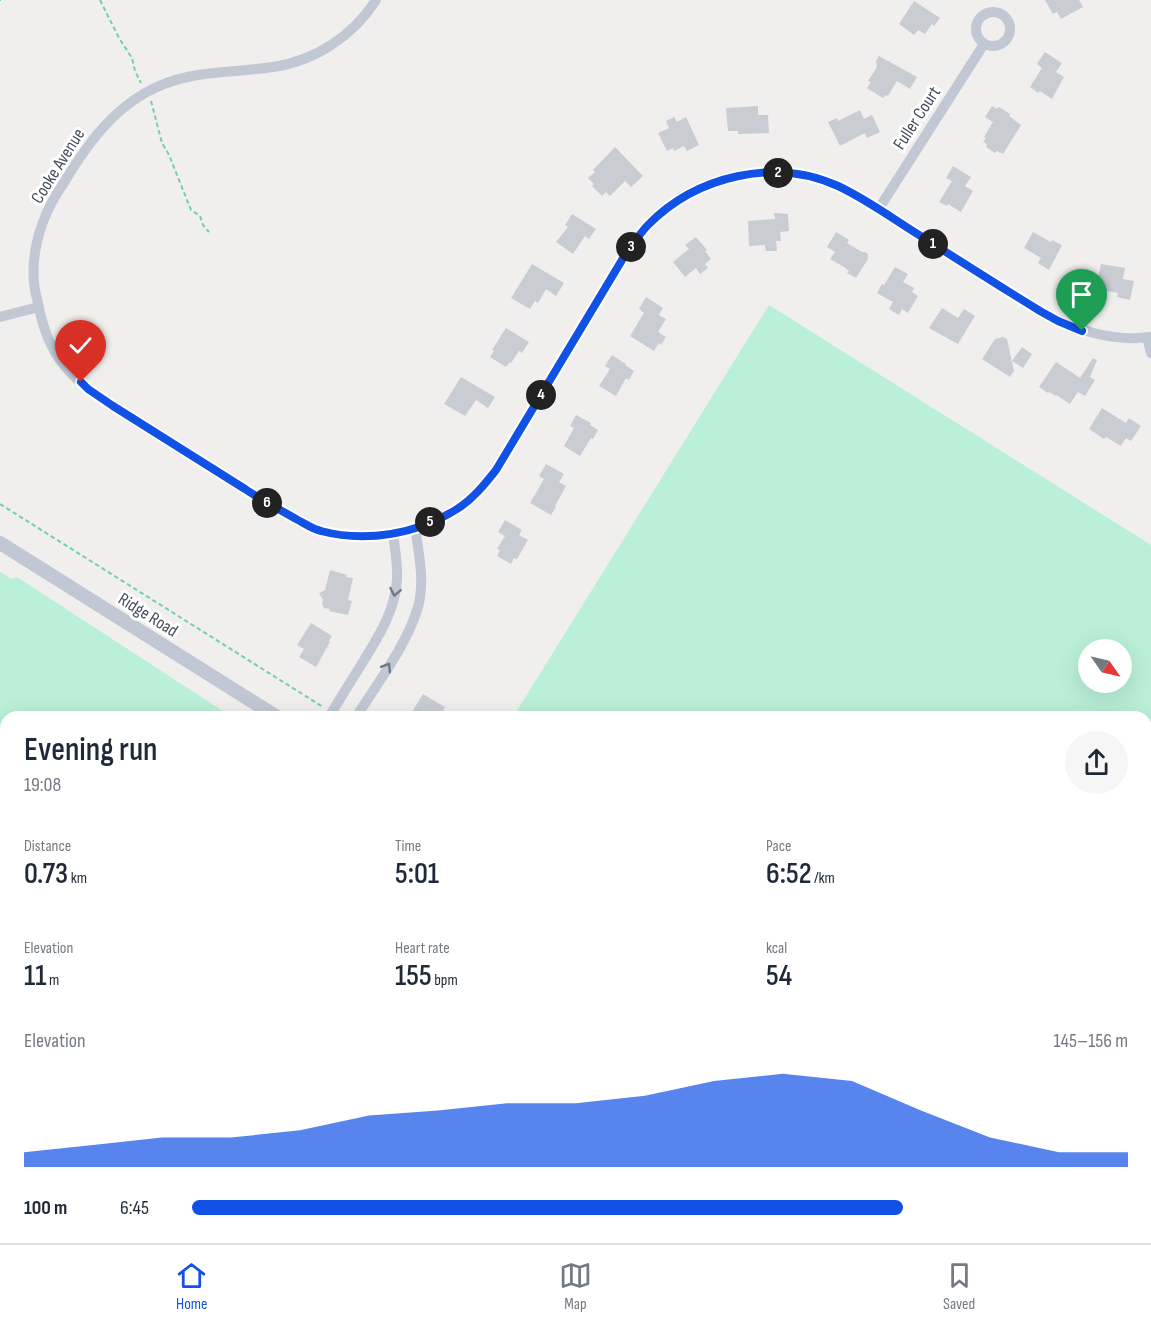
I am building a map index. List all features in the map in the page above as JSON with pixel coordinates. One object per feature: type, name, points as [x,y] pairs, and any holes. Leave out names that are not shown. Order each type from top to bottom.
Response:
[{"type":"street","name":"Cooke Avenue","points":[[376,0],[346,35],[309,57],[273,67],[204,73],[181,78],[146,92],[117,112],[87,147],[52,201],[38,239],[34,262],[35,290],[43,327],[52,347],[69,371],[88,389],[266,503],[318,530],[364,537],[393,534],[415,528],[457,509],[484,485],[505,455],[628,250],[647,225],[692,192],[724,179],[744,175],[783,173],[806,176],[838,186],[1058,321],[1102,336],[1149,337]]},
{"type":"street","name":"Fuller Court","points":[[878,210],[984,44]]},
{"type":"street","points":[[0,317],[39,307]]},
{"type":"street","points":[[1149,337],[1151,353]]},
{"type":"street","points":[[360,711],[406,636],[418,606],[421,564],[415,528]]},
{"type":"street","points":[[332,711],[387,621],[398,581],[393,534]]},
{"type":"street","name":"Ridge Road","points":[[0,543],[267,711]]},
{"type":"path","points":[[100,0],[118,38],[132,58],[135,71],[153,106],[162,143],[191,210],[200,216],[209,232]]},
{"type":"path","points":[[0,504],[324,711]]},
{"type":"green space","points":[[769,305],[1151,545],[1151,711],[517,711]]},
{"type":"green space","points":[[0,572],[12,579],[17,577],[223,711],[0,711]]},
{"type":"building","points":[[1045,0],[1079,0],[1083,7],[1061,19],[1057,12],[1053,14]]},
{"type":"building","points":[[914,1],[940,18],[925,34],[918,30],[914,35],[899,24]]},
{"type":"building","points":[[1045,52],[1062,63],[1056,72],[1064,77],[1052,99],[1030,87],[1042,68],[1037,64]]},
{"type":"building","points":[[879,56],[917,77],[910,89],[897,81],[888,96],[883,98],[867,88],[871,82],[868,81],[877,67],[876,61]]},
{"type":"building","points":[[758,106],[758,115],[768,115],[769,133],[738,134],[738,131],[728,131],[726,108]]},
{"type":"building","points":[[992,106],[997,109],[999,107],[1010,114],[1009,116],[1021,125],[1003,154],[997,151],[995,153],[983,142],[993,122],[985,117]]},
{"type":"building","points":[[860,110],[864,119],[872,115],[880,132],[867,138],[865,133],[840,146],[828,122],[837,118],[838,121]]},
{"type":"building","points":[[674,117],[677,122],[686,117],[699,145],[687,151],[684,146],[674,151],[673,148],[667,151],[658,133],[669,128],[666,121]]},
{"type":"building","points":[[615,147],[643,176],[631,187],[625,181],[610,196],[606,192],[602,196],[588,178]]},
{"type":"building","points":[[953,166],[971,177],[965,186],[973,191],[961,212],[948,204],[947,206],[939,202],[952,181],[946,178]]},
{"type":"building","points":[[774,213],[788,214],[789,231],[780,232],[781,241],[776,241],[777,251],[766,251],[765,245],[749,246],[748,221],[775,219]]},
{"type":"building","points":[[572,214],[596,229],[589,239],[585,236],[573,254],[556,242],[568,227],[565,225]]},
{"type":"building","points":[[836,232],[849,240],[847,243],[868,254],[868,259],[856,278],[847,273],[849,271],[844,267],[830,259],[835,252],[827,247]]},
{"type":"building","points":[[1033,232],[1062,245],[1049,270],[1038,263],[1041,258],[1024,248]]},
{"type":"building","points":[[696,237],[711,259],[705,264],[708,268],[700,274],[696,268],[685,277],[673,262],[689,249],[685,245]]},
{"type":"building","points":[[532,264],[564,283],[556,296],[546,289],[538,303],[535,301],[530,309],[511,298]]},
{"type":"building","points":[[1101,264],[1125,268],[1123,279],[1134,281],[1130,300],[1117,297],[1118,293],[1095,287]]},
{"type":"building","points":[[895,267],[908,274],[903,282],[914,288],[912,292],[918,296],[908,313],[902,309],[899,315],[889,309],[893,302],[877,293]]},
{"type":"building","points":[[646,297],[663,308],[659,315],[666,319],[658,332],[666,337],[654,351],[630,336],[644,313],[639,309]]},
{"type":"building","points":[[942,308],[958,318],[964,309],[975,316],[958,344],[929,328]]},
{"type":"building","points":[[506,328],[529,342],[522,353],[519,351],[506,367],[490,357]]},
{"type":"building","points":[[1003,337],[1007,339],[1014,371],[1010,377],[982,359],[995,339]]},
{"type":"building","points":[[1022,347],[1032,354],[1023,368],[1012,361]]},
{"type":"building","points":[[612,355],[634,371],[629,380],[626,378],[616,396],[599,386],[610,369],[605,366]]},
{"type":"building","points":[[1093,358],[1097,360],[1090,377],[1095,380],[1085,396],[1078,392],[1070,404],[1039,387],[1056,362],[1080,378]]},
{"type":"building","points":[[461,377],[495,397],[488,408],[476,400],[465,416],[444,404]]},
{"type":"building","points":[[1102,408],[1126,423],[1129,418],[1141,426],[1131,441],[1126,438],[1121,446],[1089,429]]},
{"type":"building","points":[[576,415],[591,423],[590,425],[598,430],[580,456],[564,446],[574,428],[570,426]]},
{"type":"building","points":[[546,464],[564,474],[559,482],[566,486],[551,515],[530,503],[544,479],[539,476]]},
{"type":"building","points":[[505,520],[522,530],[519,535],[528,540],[517,559],[514,558],[511,564],[497,556],[500,550],[497,549],[505,536],[498,532]]},
{"type":"building","points":[[330,570],[353,578],[348,600],[352,601],[348,615],[329,611],[330,609],[324,608],[322,604],[323,600],[319,593],[325,590]]},
{"type":"building","points":[[311,623],[332,636],[316,667],[299,657],[304,649],[297,645]]},
{"type":"building","points":[[423,694],[445,707],[443,711],[413,711]]},
{"type":"route","points":[[81,382],[113,406],[266,503],[318,530],[364,537],[393,534],[415,528],[457,509],[484,485],[496,470],[628,250],[647,225],[677,201],[709,184],[744,175],[775,172],[806,176],[838,186],[1040,311],[1082,331]]}]
